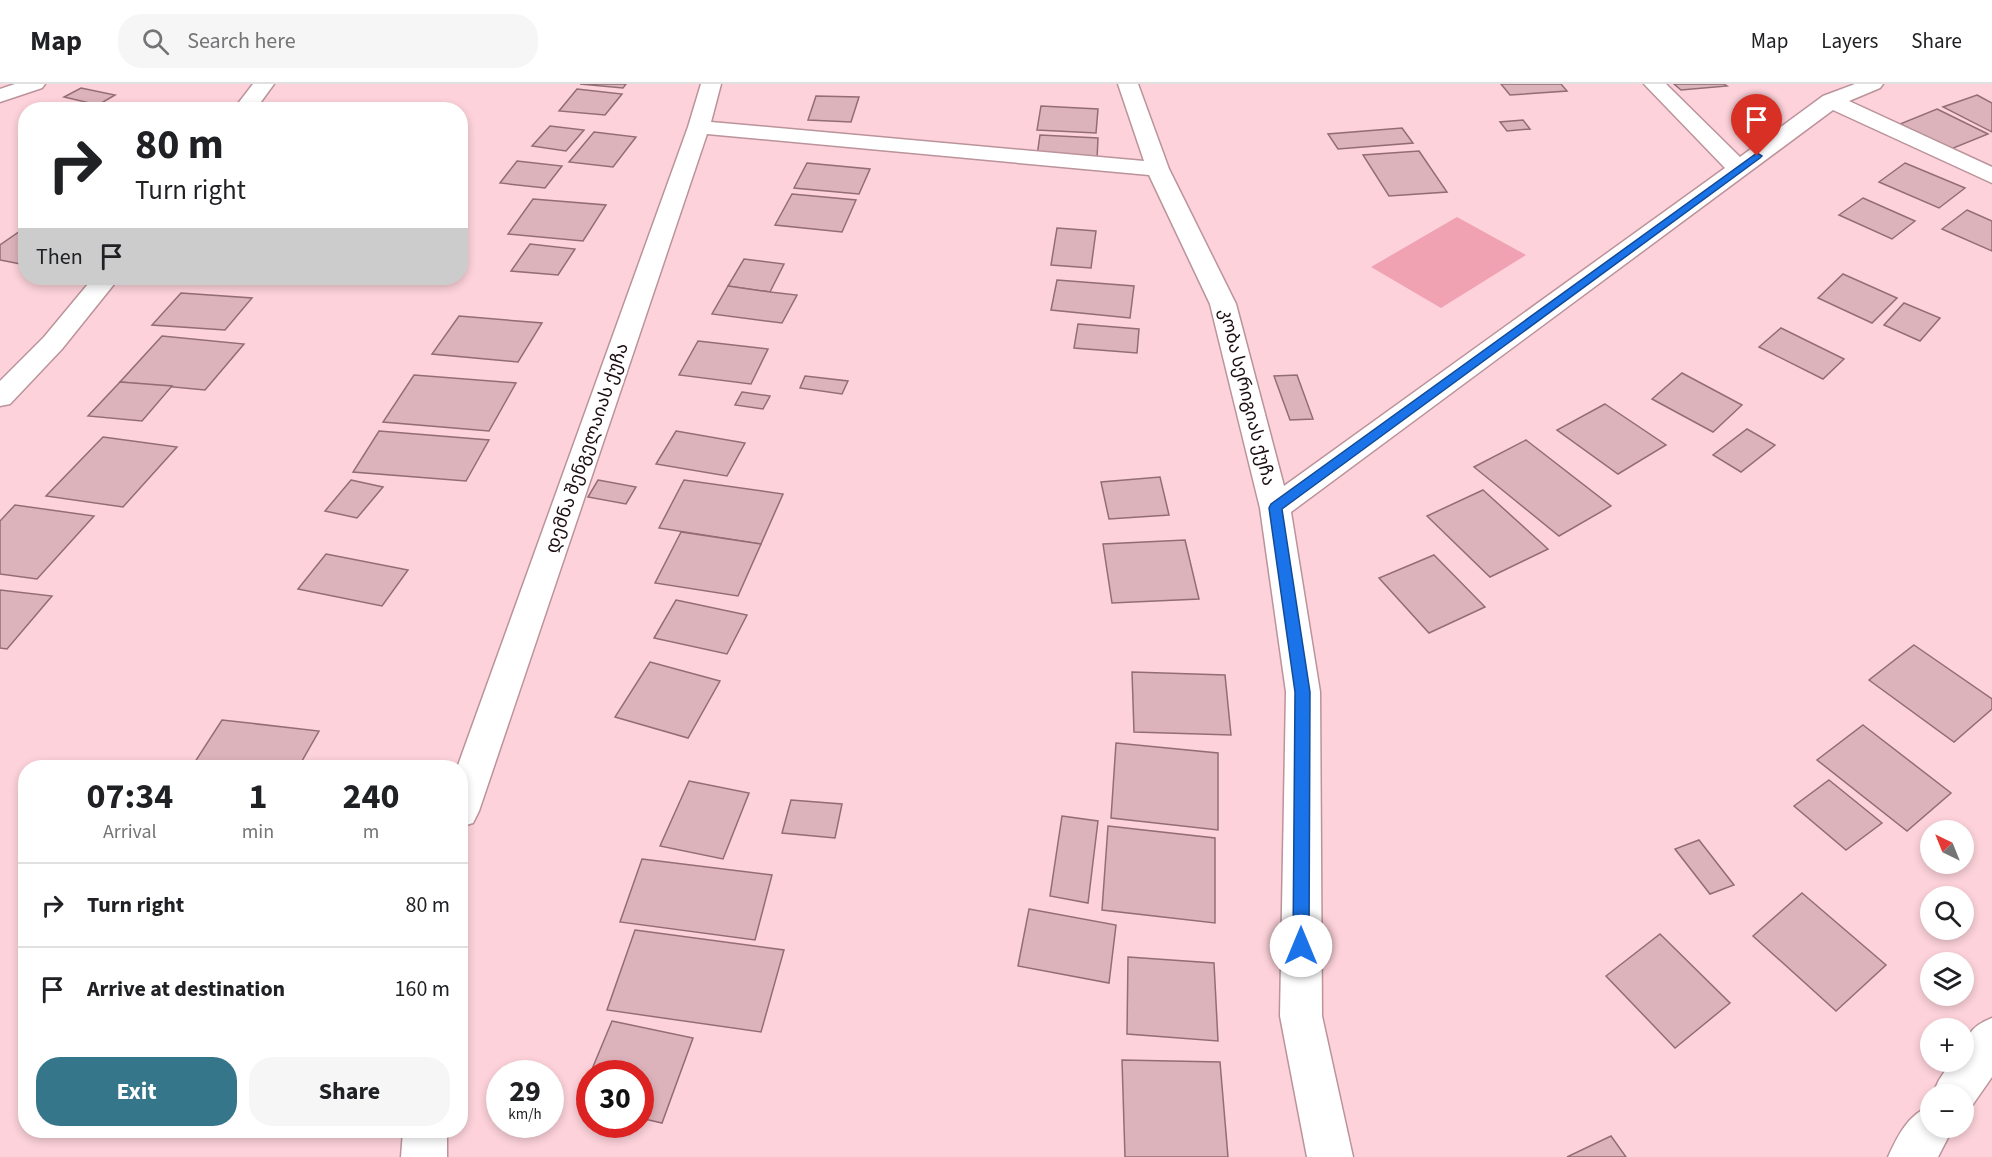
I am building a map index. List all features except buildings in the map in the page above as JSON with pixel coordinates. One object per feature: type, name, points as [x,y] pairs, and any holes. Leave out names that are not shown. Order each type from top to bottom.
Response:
[{"type":"street","points":[[0,96],[35,84]]},
{"type":"street","points":[[249,102],[264,84]]},
{"type":"street","name":"დემნა შენგელაიას ქუჩა","points":[[468,788],[699,127],[711,84]]},
{"type":"street","name":"კობა სერიგიას ქუჩა","points":[[1128,84],[1158,170],[1223,304],[1275,508],[1302,692],[1301,1016],[1330,1157]]},
{"type":"street","points":[[1654,84],[1738,169]]},
{"type":"street","points":[[1275,508],[1831,102],[1873,84]]},
{"type":"street","points":[[1831,102],[1992,176]]},
{"type":"street","points":[[699,127],[1158,170]]},
{"type":"street","points":[[0,397],[53,343],[100,285]]},
{"type":"street","points":[[1962,1084],[1992,1040]]},
{"type":"street","points":[[424,1157],[425,1138]]},
{"type":"street","points":[[1911,1157],[1924,1138]]},
{"type":"shaded area","points":[[1457,217],[1526,255],[1441,308],[1371,267]]},
{"type":"route","points":[[1301,946],[1302,692],[1275,508],[1757,156]]}]
